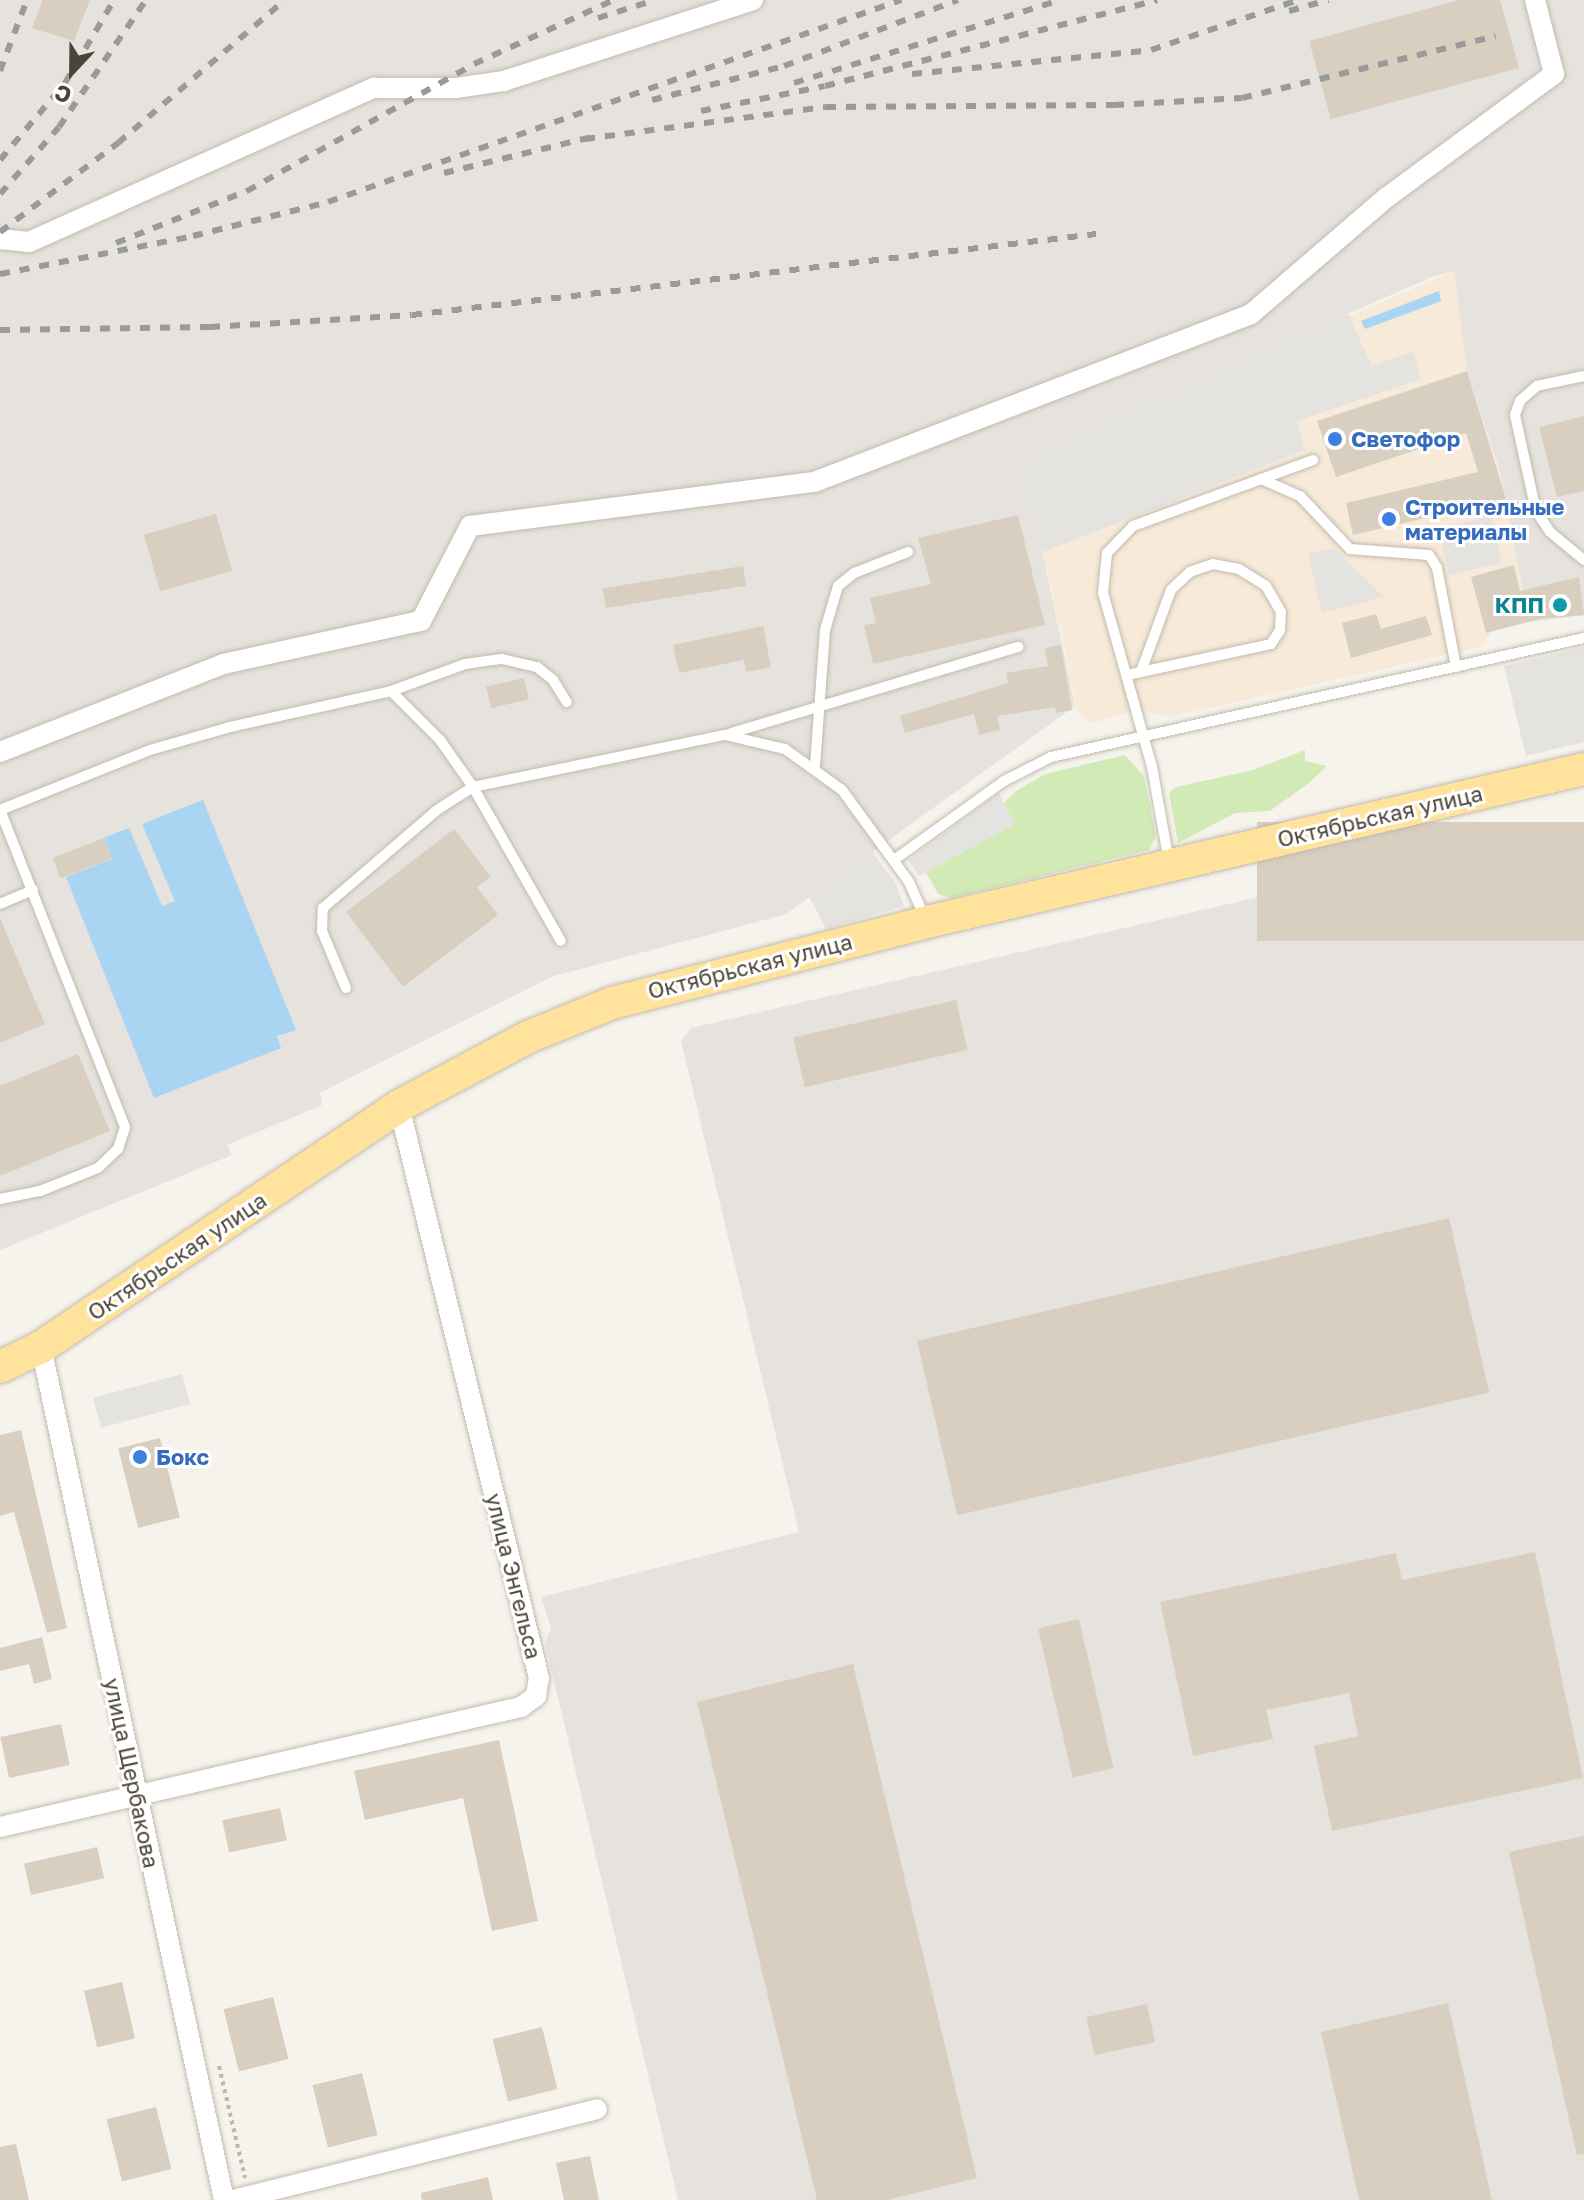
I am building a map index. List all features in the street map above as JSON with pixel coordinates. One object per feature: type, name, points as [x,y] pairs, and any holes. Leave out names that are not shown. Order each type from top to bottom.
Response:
[{"type":"main road","name":"Октябрьская улица","points":[[0,1367],[41,1347],[399,1106],[504,1049],[612,1003],[927,922],[1584,769]]},
{"type":"street","points":[[0,239],[29,242],[362,91],[504,81],[753,0]]},
{"type":"street","points":[[0,752],[223,664],[421,621],[470,526],[814,482],[1251,314],[1386,198],[1554,74],[1535,0]]},
{"type":"street","name":"улица Энгельса","points":[[0,1827],[521,1707],[536,1696],[539,1678],[399,1106]]},
{"type":"street","name":"улица Щербакова","points":[[41,1347],[224,2200]]},
{"type":"street","points":[[233,2200],[597,2109]]},
{"type":"lane","points":[[1584,376],[1537,386],[1520,401],[1515,415],[1536,511],[1550,532],[1584,560]]},
{"type":"lane","points":[[1169,864],[1145,737],[1103,593],[1103,568],[1112,543],[1133,526],[1313,460]]},
{"type":"lane","points":[[1261,479],[1300,496],[1350,549],[1429,555],[1437,568],[1456,667]]},
{"type":"lane","points":[[815,766],[825,630],[838,586],[854,573],[908,552]]},
{"type":"lane","points":[[1127,675],[1142,669],[1271,644],[1280,630],[1281,612],[1266,586],[1239,569],[1213,564],[1190,572],[1171,590],[1142,669]]},
{"type":"lane","points":[[894,860],[1033,764],[1584,638]]},
{"type":"lane","points":[[346,988],[322,931],[323,908],[437,810],[473,787],[725,735],[1018,647]]},
{"type":"lane","points":[[0,1199],[40,1191],[98,1168],[124,1138],[124,1118],[0,810],[150,750],[230,727],[391,691],[465,664],[502,659],[537,667],[567,702]]},
{"type":"lane","points":[[391,691],[440,740],[473,787],[561,941]]},
{"type":"lane","points":[[725,735],[785,749],[815,766],[842,790],[894,860],[927,922]]},
{"type":"lane","points":[[0,904],[33,890]]},
{"type":"shaded area","points":[[0,0],[1584,0],[1584,615],[1529,622],[1499,467],[1467,371],[1454,271],[1432,277],[1010,462],[1039,535],[1075,706],[786,914],[554,976],[320,1093],[322,1105],[227,1145],[232,1155],[0,1250]]},
{"type":"shaded area","points":[[1454,271],[1467,371],[1499,467],[1529,622],[1491,632],[1481,647],[1169,717],[1137,710],[1093,723],[1078,713],[1040,535],[1009,462]]},
{"type":"shaded area","points":[[1348,314],[1372,366],[1413,351],[1421,379],[1297,421],[1305,450],[1043,552],[1009,462]]},
{"type":"shaded area","points":[[1491,516],[1502,563],[1449,575],[1438,528]]},
{"type":"shaded area","points":[[1334,548],[1384,597],[1322,613],[1308,554]]},
{"type":"shaded area","points":[[1584,647],[1584,742],[1526,756],[1504,666]]},
{"type":"shaded area","points":[[999,793],[1015,824],[919,876],[908,860]]},
{"type":"shaded area","points":[[1584,822],[1584,2200],[678,2200],[545,1643],[551,1628],[541,1597],[799,1532],[681,1041],[691,1028]]},
{"type":"shaded area","points":[[872,851],[896,884],[904,906],[826,929],[809,896]]},
{"type":"shaded area","points":[[182,1374],[190,1404],[101,1428],[93,1398]]},
{"type":"green space","points":[[1305,750],[1305,761],[1327,766],[1309,783],[1270,811],[1235,813],[1178,843],[1169,793],[1176,787],[1253,770]]},
{"type":"green space","points":[[1125,755],[1144,776],[1156,836],[1149,850],[951,898],[938,894],[926,872],[1014,824],[1004,803],[1016,791],[1045,774]]},
{"type":"water","points":[[1439,291],[1441,301],[1365,329],[1361,321]]},
{"type":"water","points":[[203,800],[296,1030],[277,1036],[281,1048],[154,1098],[66,877],[112,859],[104,838],[129,828],[162,906],[175,901],[142,824]]},
{"type":"building","points":[[43,0],[90,0],[74,41],[32,28]]},
{"type":"building","points":[[1459,0],[1500,0],[1519,68],[1331,119],[1309,41]]},
{"type":"building","points":[[1467,371],[1506,499],[1353,535],[1346,503],[1478,472],[1466,433],[1336,477],[1317,421]]},
{"type":"building","points":[[1584,416],[1584,491],[1557,497],[1539,427]]},
{"type":"building","points":[[216,514],[232,571],[160,591],[144,535]]},
{"type":"building","points":[[1018,515],[1045,625],[873,664],[864,625],[876,623],[870,598],[931,584],[918,538]]},
{"type":"building","points":[[1514,565],[1520,591],[1579,577],[1584,615],[1539,619],[1486,633],[1471,577]]},
{"type":"building","points":[[743,566],[746,586],[606,608],[603,588]]},
{"type":"building","points":[[1376,614],[1381,629],[1426,616],[1432,635],[1351,658],[1342,623]]},
{"type":"building","points":[[763,626],[771,667],[746,672],[744,660],[679,673],[673,645]]},
{"type":"building","points":[[1061,645],[1072,710],[1056,713],[1055,707],[997,716],[1000,730],[979,735],[974,714],[905,733],[900,716],[1008,683],[1006,673],[1048,666],[1045,648]]},
{"type":"building","points":[[524,678],[529,699],[491,708],[486,687]]},
{"type":"building","points":[[1257,822],[1584,822],[1584,941],[1257,941]]},
{"type":"building","points":[[454,829],[491,877],[477,887],[498,915],[403,987],[346,912]]},
{"type":"building","points":[[104,838],[112,859],[61,878],[53,858]]},
{"type":"building","points":[[0,918],[45,1024],[0,1043]]},
{"type":"building","points":[[956,1000],[967,1050],[805,1087],[793,1038]]},
{"type":"building","points":[[78,1054],[110,1131],[0,1176],[0,1086]]},
{"type":"building","points":[[1449,1218],[1489,1392],[957,1515],[917,1341]]},
{"type":"building","points":[[21,1430],[67,1628],[47,1633],[14,1512],[0,1516],[0,1435]]},
{"type":"building","points":[[160,1438],[180,1518],[138,1528],[118,1448]]},
{"type":"building","points":[[1535,1552],[1583,1778],[1332,1831],[1314,1746],[1358,1736],[1349,1693],[1266,1710],[1273,1739],[1193,1756],[1160,1602],[1396,1553],[1402,1580]]},
{"type":"building","points":[[1079,1619],[1113,1768],[1072,1778],[1038,1628]]},
{"type":"building","points":[[42,1637],[52,1679],[34,1684],[29,1664],[0,1671],[0,1648]]},
{"type":"building","points":[[853,1664],[977,2178],[887,2200],[817,2200],[697,1702]]},
{"type":"building","points":[[61,1724],[70,1765],[9,1778],[0,1737]]},
{"type":"building","points":[[499,1740],[538,1921],[492,1931],[463,1798],[365,1820],[354,1771]]},
{"type":"building","points":[[280,1808],[287,1840],[229,1853],[222,1820]]},
{"type":"building","points":[[1584,1836],[1584,2154],[1577,2155],[1509,1852]]},
{"type":"building","points":[[97,1847],[104,1878],[31,1895],[24,1864]]},
{"type":"building","points":[[122,1982],[135,2039],[97,2047],[84,1991]]},
{"type":"building","points":[[273,1997],[288,2059],[239,2071],[224,2009]]},
{"type":"building","points":[[1448,2003],[1492,2200],[1359,2200],[1321,2032]]},
{"type":"building","points":[[1147,2004],[1155,2042],[1094,2055],[1086,2017]]},
{"type":"building","points":[[542,2027],[557,2089],[508,2101],[493,2039]]},
{"type":"building","points":[[362,2073],[377,2135],[328,2147],[313,2085]]},
{"type":"building","points":[[156,2107],[171,2169],[122,2181],[107,2119]]},
{"type":"building","points":[[16,2144],[29,2200],[0,2200],[0,2147]]},
{"type":"building","points":[[590,2156],[599,2200],[564,2200],[556,2163]]},
{"type":"building","points":[[488,2177],[493,2200],[422,2200],[421,2193]]},
{"type":"railway","points":[[0,71],[27,0]]},
{"type":"railway","points":[[0,160],[65,83],[114,0]]},
{"type":"railway","points":[[0,194],[59,127],[146,0]]},
{"type":"railway","points":[[0,232],[118,143],[285,0]]},
{"type":"railway","points":[[116,243],[247,191],[474,64],[614,0]]},
{"type":"railway","points":[[598,18],[655,0]]},
{"type":"railway","points":[[0,274],[193,236],[328,202],[901,0]]},
{"type":"railway","points":[[652,100],[784,66],[958,0]]},
{"type":"railway","points":[[794,83],[1061,0]]},
{"type":"railway","points":[[701,111],[825,86],[1157,0]]},
{"type":"railway","points":[[912,74],[1151,50],[1298,0]]},
{"type":"railway","points":[[1289,11],[1328,0]]},
{"type":"railway","points":[[585,139],[826,107],[1114,105],[1242,98],[1496,36]]},
{"type":"railway","points":[[444,173],[596,136]]},
{"type":"railway","points":[[0,330],[210,327],[412,315],[1096,234]]},
{"type":"place","name":"Светофор","points":[[1335,439]]},
{"type":"place","name":"Строительные материалы","points":[[1389,519]]},
{"type":"place","name":"КПП","points":[[1560,605]]},
{"type":"place","name":"Бокс","points":[[140,1457]]}]
